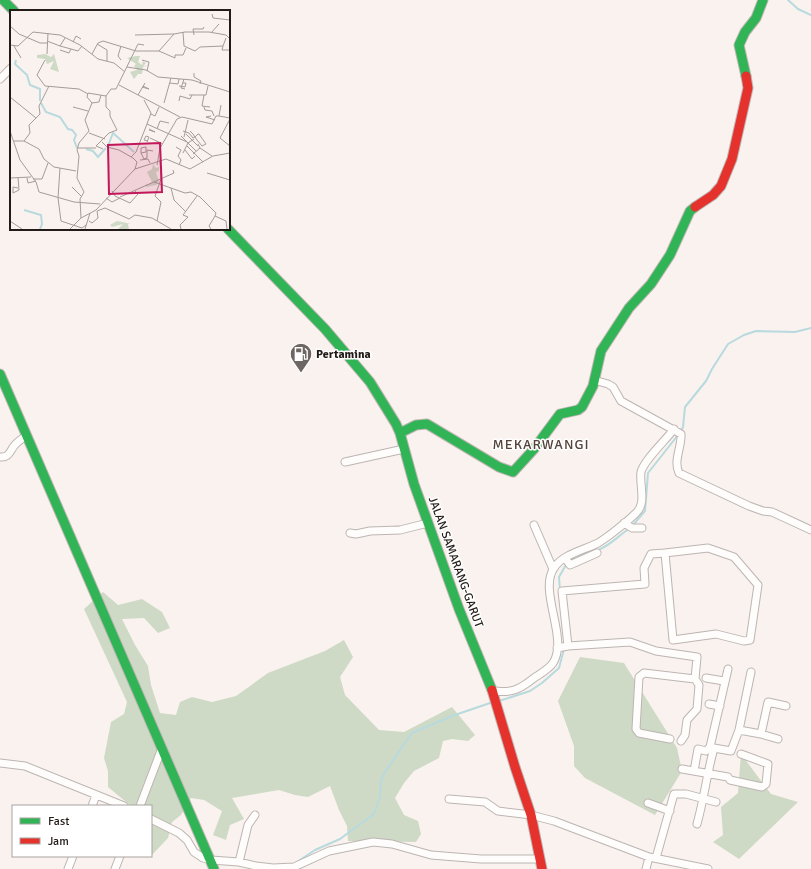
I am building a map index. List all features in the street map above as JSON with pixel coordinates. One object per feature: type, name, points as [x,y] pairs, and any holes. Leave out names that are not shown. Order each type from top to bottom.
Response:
[{"type":"street","points":[[4,0],[13,10]]},
{"type":"street","points":[[400,433],[422,424],[427,424],[500,467],[513,472],[534,449],[560,414],[578,410],[582,407],[590,392],[601,351],[629,308],[651,284],[670,255],[690,211],[718,191],[724,182],[732,159],[748,88],[748,82],[739,46],[745,32],[756,18],[764,0]]},
{"type":"street","points":[[0,79],[10,69]]},
{"type":"street","name":"JALAN SAMARANG-GARUT","points":[[229,230],[325,329],[370,382],[392,417],[400,433],[414,484],[428,523],[459,609],[494,694],[515,767],[531,815],[542,869]]},
{"type":"street","points":[[0,374],[214,869]]},
{"type":"street","points":[[594,380],[608,384],[612,387],[621,401],[677,431],[682,439],[677,460],[679,472],[749,506],[762,511],[772,512],[811,530]]},
{"type":"street","points":[[567,561],[628,525],[640,509],[642,503],[640,483],[641,470],[647,461],[677,431]]},
{"type":"street","points":[[0,457],[5,457],[10,454],[14,446],[27,435]]},
{"type":"street","points":[[345,462],[404,449]]},
{"type":"street","points":[[350,533],[356,534],[370,531],[400,530],[428,523]]},
{"type":"street","points":[[534,525],[553,569]]},
{"type":"street","points":[[628,525],[642,528]]},
{"type":"street","points":[[568,646],[562,591],[645,584],[644,568],[651,554],[708,548],[734,557],[758,585],[750,640],[744,642],[716,634],[673,640]]},
{"type":"street","points":[[494,694],[506,693],[520,689],[553,664],[559,647],[549,583],[553,569],[557,563],[597,553]]},
{"type":"street","points":[[665,553],[674,649]]},
{"type":"street","points":[[559,647],[630,642],[656,651],[701,658],[695,679],[699,686],[697,709],[687,720],[685,735],[681,741]]},
{"type":"street","points":[[697,824],[704,798],[724,681],[728,668]]},
{"type":"street","points":[[737,753],[738,730],[751,672]]},
{"type":"street","points":[[670,739],[638,733],[636,729],[640,677],[644,673],[695,679]]},
{"type":"street","points":[[706,678],[724,681]]},
{"type":"street","points":[[761,734],[768,702],[786,706]]},
{"type":"street","points":[[709,704],[720,706]]},
{"type":"street","points":[[738,730],[778,739]]},
{"type":"street","points":[[140,805],[162,748]]},
{"type":"street","points":[[682,769],[728,777],[730,780],[762,787],[766,784],[768,764],[737,753],[712,748],[706,750],[698,749],[694,771]]},
{"type":"street","points":[[0,763],[25,766],[121,805]]},
{"type":"street","points":[[646,869],[670,811],[674,794],[686,794],[716,802]]},
{"type":"street","points":[[92,805],[96,795]]},
{"type":"street","points":[[449,799],[485,802],[498,812],[531,815],[554,821],[652,857],[682,865],[708,869]]},
{"type":"street","points":[[648,803],[670,811]]},
{"type":"street","points":[[239,862],[248,825],[255,815]]},
{"type":"street","points":[[152,820],[179,833],[187,840],[194,852],[203,858],[239,862],[272,868],[294,867],[329,851],[373,842],[392,844],[430,855],[481,859],[540,859]]},
{"type":"street","points":[[68,869],[73,857]]},
{"type":"street","points":[[115,869],[120,857]]},
{"type":"green space","points":[[103,592],[118,605],[142,599],[162,612],[170,628],[158,633],[144,618],[122,619],[135,645],[148,666],[151,685],[160,713],[176,715],[180,702],[192,697],[212,702],[236,696],[268,673],[325,651],[344,640],[353,657],[340,677],[345,695],[379,730],[404,732],[452,707],[475,735],[468,741],[452,739],[443,741],[439,758],[414,771],[404,783],[395,798],[404,815],[418,821],[421,834],[416,842],[348,841],[347,826],[330,786],[308,797],[279,790],[232,798],[244,819],[230,825],[226,840],[213,835],[222,811],[204,800],[191,798],[181,815],[172,822],[168,838],[152,855],[152,805],[130,805],[108,787],[108,771],[104,758],[111,722],[124,714],[127,702],[84,609]]},
{"type":"green space","points":[[580,657],[624,663],[677,748],[682,771],[655,815],[585,778],[574,766],[574,746],[558,701]]},
{"type":"green space","points":[[741,754],[771,794],[798,802],[739,859],[713,842],[723,835],[721,807],[738,793]]},
{"type":"waterway","points":[[788,0],[798,9],[811,15]]},
{"type":"waterway","points":[[681,431],[683,427],[685,407],[706,381],[728,344],[744,335],[756,331],[795,332],[811,328]]},
{"type":"waterway","points":[[633,525],[645,511],[648,473],[678,435]]},
{"type":"waterway","points":[[598,550],[611,543],[630,528]]},
{"type":"waterway","points":[[569,560],[588,553]]},
{"type":"waterway","points":[[560,591],[559,577],[567,563]]},
{"type":"waterway","points":[[499,701],[530,691],[542,683],[559,668],[564,649]]},
{"type":"waterway","points":[[294,864],[315,850],[340,839],[374,814],[380,797],[381,780],[412,733],[452,716],[493,702]]},
{"type":"traffic: fast","points":[[3,0],[13,10]]},
{"type":"traffic: fast","points":[[746,76],[739,45],[745,32],[756,18],[763,0]]},
{"type":"traffic: fast","points":[[400,433],[416,425],[427,424],[499,467],[513,472],[534,449],[560,414],[578,410],[582,407],[593,386],[601,351],[629,308],[651,284],[670,255],[690,211],[695,207]]},
{"type":"traffic: fast","points":[[229,230],[325,329],[370,382],[396,424],[400,433],[414,484],[459,609],[492,690]]},
{"type":"traffic: fast","points":[[0,374],[214,869]]},
{"type":"traffic: jam","points":[[695,207],[713,195],[721,186],[732,159],[748,88],[746,76]]},
{"type":"traffic: jam","points":[[492,690],[531,815],[542,869]]},
{"type":"place","name":"Pertamina","points":[[301,374]]},
{"type":"district","name":"MEKARWANGI","points":[[541,444]]}]
